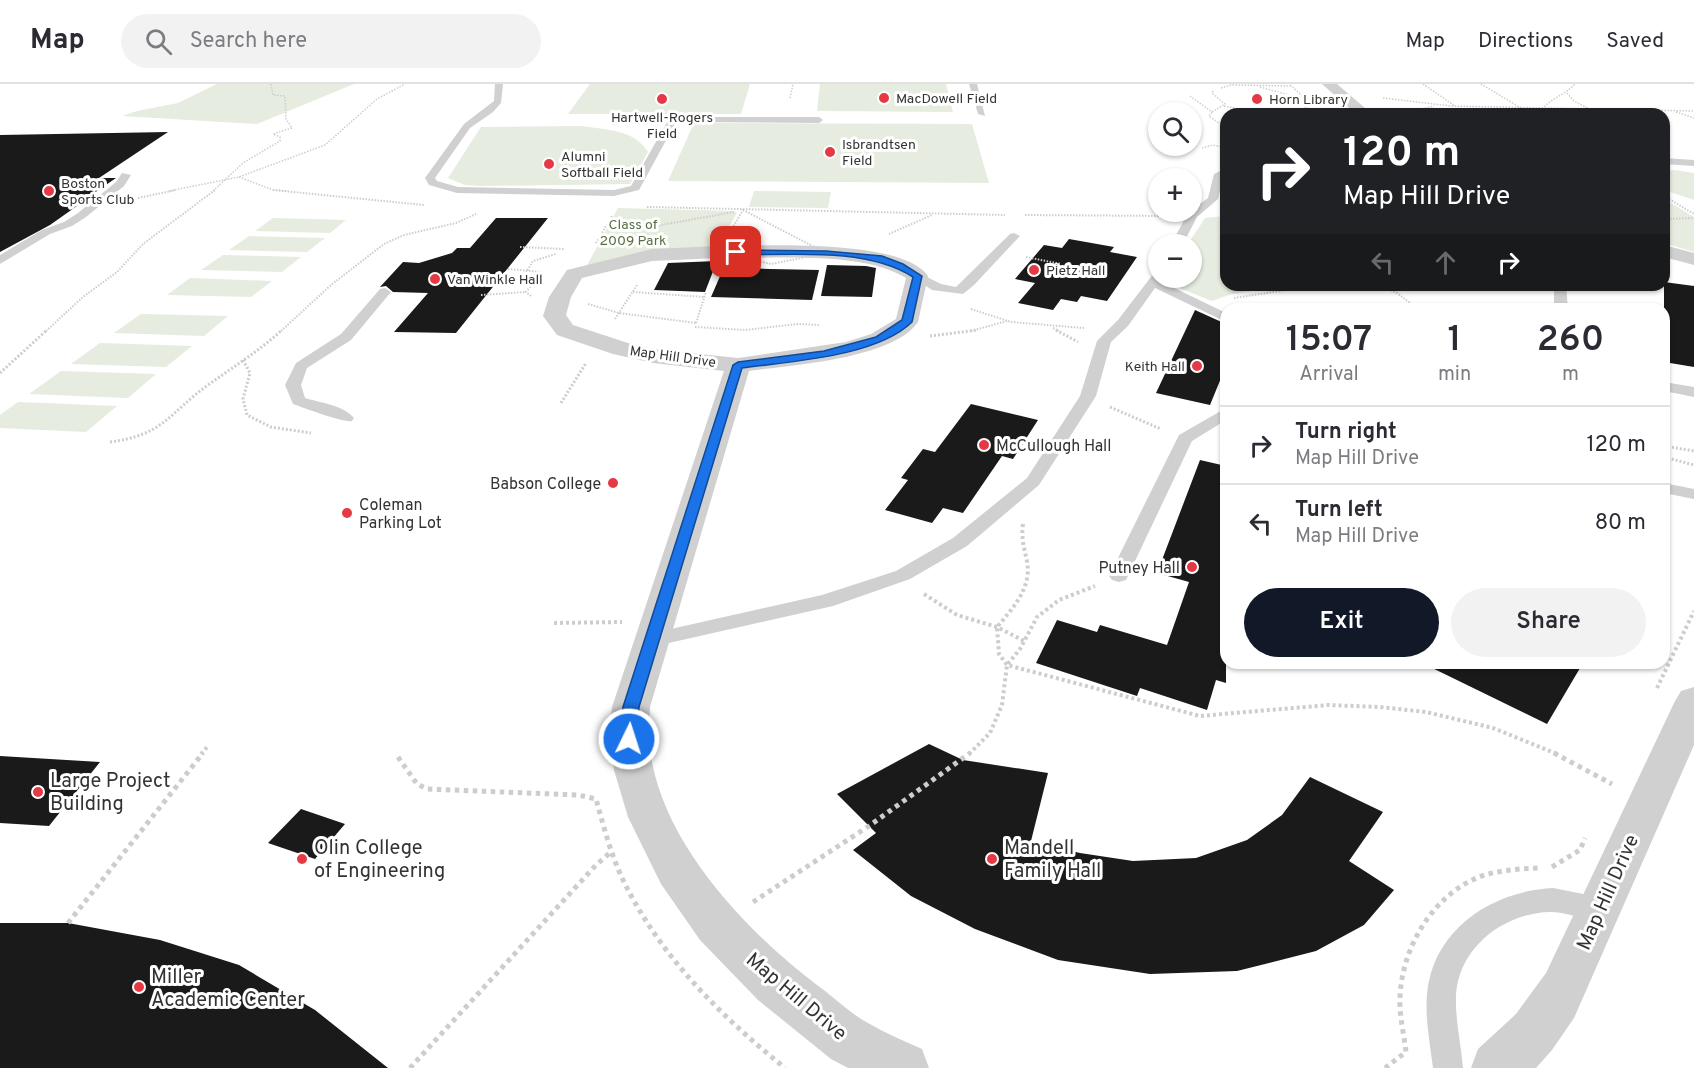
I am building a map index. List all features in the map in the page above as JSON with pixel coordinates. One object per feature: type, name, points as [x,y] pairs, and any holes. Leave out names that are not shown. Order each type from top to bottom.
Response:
[{"type":"street","points":[[1334,88],[1358,108]]},
{"type":"street","points":[[560,297],[574,274],[652,255],[718,252],[826,254],[882,259],[900,265],[917,276]]},
{"type":"street","points":[[1670,253],[1694,259]]},
{"type":"street","name":"Map Hill Drive","points":[[560,297],[554,316],[565,330],[638,353],[738,365],[824,354],[879,339],[907,322],[917,276]]},
{"type":"street","name":"Map Hill Drive","points":[[738,365],[631,707],[629,739],[634,770],[650,817],[677,870],[717,925],[775,983],[849,1041],[903,1068]]},
{"type":"street","name":"Map Hill Drive","points":[[1497,1068],[1526,1043],[1563,990],[1599,908],[1675,697]]},
{"type":"lane","points":[[499,84],[498,102],[467,126],[430,178],[433,183],[457,190],[614,193],[628,191],[635,188],[673,119],[819,120]]},
{"type":"lane","points":[[973,84],[982,114]]},
{"type":"lane","points":[[1670,162],[1694,164]]},
{"type":"lane","points":[[0,260],[46,232],[68,224],[120,184],[126,175]]},
{"type":"lane","points":[[1202,208],[1210,203],[1220,175]]},
{"type":"lane","points":[[628,191],[628,207]]},
{"type":"lane","points":[[917,276],[937,287],[958,291],[970,282],[1014,236]]},
{"type":"lane","points":[[656,629],[826,601],[903,575],[960,542],[1033,481],[1088,396],[1104,341],[1123,323],[1149,288]]},
{"type":"lane","points":[[1171,288],[1220,315]]},
{"type":"lane","points":[[346,418],[330,410],[298,401],[293,385],[301,366],[346,337],[385,292]]},
{"type":"lane","points":[[1670,388],[1694,392]]},
{"type":"lane","points":[[1119,576],[1185,438],[1220,417]]},
{"type":"lane","points":[[1670,489],[1694,494]]},
{"type":"lane","points":[[1448,1068],[1442,986],[1450,963],[1462,941],[1479,924],[1523,903],[1552,900],[1599,908]]},
{"type":"path","points":[[0,373],[83,297],[117,272],[142,244],[225,180],[243,163],[280,141],[280,137],[273,134],[292,128],[286,119],[285,96],[273,95],[271,84]]},
{"type":"path","points":[[91,208],[238,177],[325,145],[377,99],[405,84]]},
{"type":"path","points":[[1423,84],[1456,106]]},
{"type":"path","points":[[1481,84],[1520,108]]},
{"type":"path","points":[[1334,88],[1443,105],[1540,108],[1567,93],[1575,84]]},
{"type":"path","points":[[1221,88],[1228,85],[1291,86]]},
{"type":"path","points":[[1254,85],[1306,100]]},
{"type":"path","points":[[1213,91],[1212,93],[1223,102],[1224,106]]},
{"type":"path","points":[[1567,93],[1574,101],[1588,108]]},
{"type":"path","points":[[1190,96],[1212,112]]},
{"type":"path","points":[[1304,108],[1318,100]]},
{"type":"path","points":[[1424,108],[1443,105]]},
{"type":"path","points":[[1220,124],[1209,116],[1212,112],[1224,106],[1234,108]]},
{"type":"path","points":[[1670,111],[1694,111]]},
{"type":"path","points":[[1673,111],[1694,118]]},
{"type":"path","points":[[1202,148],[1213,145],[1220,146]]},
{"type":"path","points":[[238,177],[273,190],[429,206]]},
{"type":"path","points":[[1670,200],[1694,214]]},
{"type":"path","points":[[628,207],[1148,217]]},
{"type":"path","points":[[110,442],[129,440],[154,431],[173,419],[197,394],[223,373],[256,353],[312,301],[379,247],[394,238],[450,225],[482,210]]},
{"type":"path","points":[[640,230],[743,210]]},
{"type":"path","points":[[1670,219],[1694,218]]},
{"type":"path","points":[[597,240],[608,238]]},
{"type":"path","points":[[520,247],[571,249]]},
{"type":"path","points":[[1204,308],[1230,299],[1281,291]]},
{"type":"path","points":[[1393,291],[1410,303]]},
{"type":"path","points":[[481,295],[526,292]]},
{"type":"path","points":[[633,292],[705,297]]},
{"type":"path","points":[[682,360],[706,292]]},
{"type":"path","points":[[560,297],[619,313],[696,322]]},
{"type":"path","points":[[964,305],[980,315],[1052,328],[1089,328],[1123,323]]},
{"type":"path","points":[[243,360],[250,373],[243,399],[247,415],[271,427],[313,433]]},
{"type":"path","points":[[1088,396],[1139,421],[1185,438]]},
{"type":"path","points":[[1670,447],[1694,451]]},
{"type":"path","points":[[1670,459],[1694,465]]},
{"type":"path","points":[[1033,481],[1022,533],[1022,548],[1027,561],[1028,579],[1022,597],[997,627],[999,654],[1007,665],[1200,716],[1222,716],[1276,708],[1335,705],[1393,708],[1450,718],[1514,735],[1612,784]]},
{"type":"path","points":[[903,575],[927,596],[957,615],[997,627],[1026,642]]},
{"type":"path","points":[[717,925],[869,826],[963,760],[990,733],[1002,705],[1007,665],[1020,653],[1026,642],[1030,626],[1041,610],[1054,602],[1119,576]]},
{"type":"path","points":[[1675,697],[1694,610]]},
{"type":"path","points":[[554,623],[628,621],[656,629]]},
{"type":"path","points":[[68,923],[208,746]]},
{"type":"path","points":[[398,757],[417,784],[427,789],[578,795],[596,800],[612,852],[632,896],[650,925],[672,956],[733,1024],[785,1068]]},
{"type":"path","points":[[1607,794],[1616,774]]},
{"type":"path","points":[[1385,1068],[1406,1052],[1400,996],[1403,976],[1417,936],[1442,901],[1457,888],[1497,871],[1554,867],[1580,850],[1589,831]]},
{"type":"path","points":[[410,1068],[596,865],[612,852]]},
{"type":"green space","points":[[217,84],[354,84],[257,124],[122,116],[178,103]]},
{"type":"green space","name":"Hartwell-Rogers Field","points":[[590,84],[750,84],[741,114],[568,114]]},
{"type":"green space","name":"MacDowell Field","points":[[820,84],[946,84],[953,112],[817,111]]},
{"type":"green space","name":"Isbrandtsen Field","points":[[694,123],[972,124],[989,183],[668,181]]},
{"type":"green space","name":"Alumni Softball Field","points":[[582,126],[619,132],[642,144],[648,152],[630,184],[480,186],[465,185],[448,178],[481,127]]},
{"type":"green space","points":[[1670,171],[1694,173],[1694,200],[1670,192]]},
{"type":"green space","points":[[754,191],[831,192],[828,208],[749,207]]},
{"type":"green space","points":[[1670,203],[1694,217],[1694,252],[1670,245]]},
{"type":"green space","name":"Class of 2009 Park","points":[[618,208],[733,211],[737,213],[715,250],[585,269]]},
{"type":"green space","points":[[1220,216],[1220,291],[1251,291],[1232,294],[1212,301],[1180,288],[1202,288],[1202,234],[1195,234],[1205,218]]},
{"type":"green space","points":[[273,218],[346,220],[330,233],[255,231]]},
{"type":"green space","points":[[249,236],[325,238],[307,252],[229,250]]},
{"type":"green space","points":[[223,255],[301,257],[282,272],[201,270]]},
{"type":"green space","points":[[190,278],[272,281],[251,297],[167,295]]},
{"type":"green space","points":[[141,314],[228,316],[204,336],[114,333]]},
{"type":"green space","points":[[100,343],[192,346],[166,367],[71,364]]},
{"type":"green space","points":[[61,371],[156,374],[128,398],[29,394]]},
{"type":"green space","points":[[18,402],[117,406],[86,432],[0,428],[0,415]]},
{"type":"building","name":"Boston Sports Club","points":[[168,132],[99,178],[116,178],[81,202],[84,201],[50,225],[0,252],[0,135]]},
{"type":"building","name":"Van Winkle Hall","points":[[496,218],[548,218],[456,333],[394,332],[428,293],[393,292],[386,286],[380,287],[403,262],[419,263],[452,253],[457,248],[470,248]]},
{"type":"building","name":"Pietz Hall","points":[[1069,239],[1114,247],[1110,252],[1137,257],[1107,301],[1081,296],[1077,302],[1061,299],[1053,310],[1018,303],[1035,283],[1015,279],[1044,245],[1062,248]]},
{"type":"building","points":[[717,261],[705,292],[654,290],[668,263]]},
{"type":"building","points":[[827,265],[876,268],[872,297],[821,296]]},
{"type":"building","points":[[724,267],[819,270],[812,300],[711,297]]},
{"type":"building","points":[[1670,283],[1694,286],[1694,367],[1670,363],[1670,303],[1664,303],[1664,291],[1670,291]]},
{"type":"building","name":"Keith Hall","points":[[1195,310],[1220,321],[1220,381],[1210,405],[1156,393]]},
{"type":"building","name":"McCullough Hall","points":[[971,404],[1038,420],[1013,459],[1002,456],[963,513],[943,508],[932,523],[885,510],[908,480],[901,478],[923,449],[935,452]]},
{"type":"building","name":"Putney Hall","points":[[1200,460],[1220,465],[1220,669],[1226,669],[1226,683],[1216,680],[1207,710],[1140,688],[1137,696],[1036,663],[1057,620],[1097,632],[1100,625],[1167,645],[1189,582],[1157,573]]},
{"type":"building","points":[[1434,669],[1579,669],[1547,724]]},
{"type":"building","name":"Mandell Family Hall","points":[[929,744],[963,760],[1048,773],[1031,841],[1080,853],[1133,861],[1196,858],[1247,840],[1282,815],[1310,777],[1383,812],[1349,861],[1394,890],[1364,925],[1316,951],[1237,971],[1150,974],[1058,960],[975,929],[911,896],[853,850],[876,833],[837,794]]},
{"type":"building","name":"Large Project Building","points":[[0,756],[100,762],[49,826],[0,823]]},
{"type":"building","points":[[301,809],[345,824],[315,859],[268,843]]},
{"type":"building","name":"Miller Academic Center","points":[[0,923],[68,923],[160,940],[239,965],[315,1010],[388,1068],[0,1068]]},
{"type":"place","name":"MacDowell Field","points":[[884,98]]},
{"type":"place","name":"Hartwell-Rogers Field","points":[[662,99]]},
{"type":"place","name":"Horn Library","points":[[1257,99]]},
{"type":"place","name":"Isbrandtsen Field","points":[[830,152]]},
{"type":"place","name":"Alumni Softball Field","points":[[549,164]]},
{"type":"place","name":"Boston Sports Club","points":[[49,191]]},
{"type":"place","name":"Pietz Hall","points":[[1034,270]]},
{"type":"place","name":"Van Winkle Hall","points":[[435,279]]},
{"type":"place","name":"Keith Hall","points":[[1197,366]]},
{"type":"place","name":"McCullough Hall","points":[[984,445]]},
{"type":"place","name":"Babson College","points":[[613,483]]},
{"type":"place","name":"Coleman Parking Lot","points":[[347,513]]},
{"type":"place","name":"Putney Hall","points":[[1192,567]]},
{"type":"place","name":"Large Project Building","points":[[38,792]]},
{"type":"place","name":"Olin College of Engineering","points":[[302,859]]},
{"type":"place","name":"Mandell Family Hall","points":[[992,859]]},
{"type":"place","name":"Miller Academic Center","points":[[139,987]]},
{"type":"route","points":[[629,739],[631,707],[738,365],[824,354],[850,349],[879,339],[907,322],[917,276],[900,265],[882,259],[826,254],[736,252]]}]
